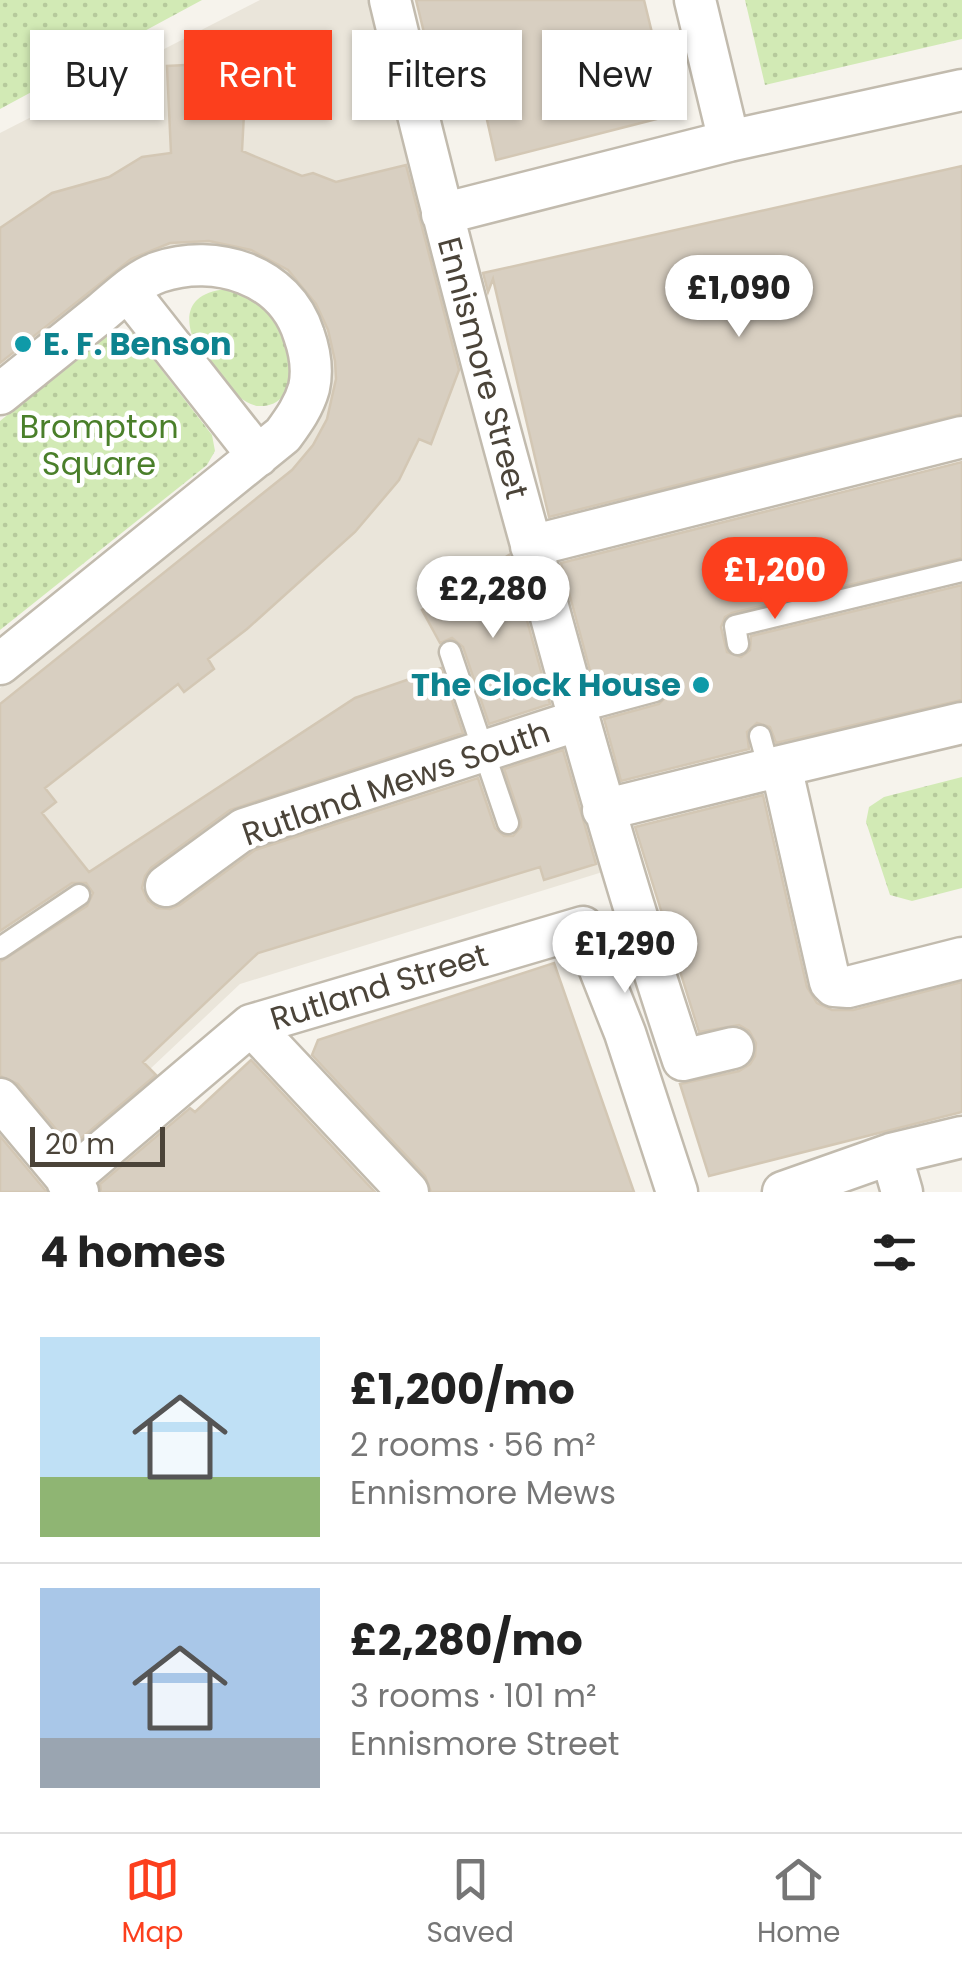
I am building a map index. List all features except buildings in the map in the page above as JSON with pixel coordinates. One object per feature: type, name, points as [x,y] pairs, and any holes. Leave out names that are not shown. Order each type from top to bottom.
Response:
[{"type":"street","name":"Ennismore Street","points":[[390,0],[442,214],[603,810],[683,1060],[733,1048]]},
{"type":"street","points":[[695,0],[729,141]]},
{"type":"street","points":[[442,214],[729,141],[962,90]]},
{"type":"street","points":[[0,394],[128,291],[153,274],[181,265],[216,264],[264,280],[301,324],[311,354],[310,384],[292,424],[258,456],[0,664]]},
{"type":"street","points":[[128,291],[258,456]]},
{"type":"street","points":[[531,546],[962,437]]},
{"type":"street","name":"Rutland Mews South","points":[[166,886],[244,829],[578,716]]},
{"type":"street","points":[[603,810],[770,757],[962,723]]},
{"type":"street","points":[[770,757],[830,982],[848,987],[962,958]]},
{"type":"street","name":"Rutland Street","points":[[73,1187],[252,1025],[583,927],[626,1034],[677,1192]]},
{"type":"street","points":[[252,1025],[408,1192]]},
{"type":"street","points":[[0,1099],[73,1187]]},
{"type":"street","points":[[783,1192],[896,1173],[962,1137]]},
{"type":"lane","points":[[738,644],[735,626],[962,572]]},
{"type":"lane","points":[[450,652],[508,823]]},
{"type":"lane","points":[[578,716],[655,691]]},
{"type":"lane","points":[[0,948],[79,895]]},
{"type":"shaded area","points":[[260,0],[375,0],[383,30],[352,30],[352,120],[407,120],[609,870],[240,984],[76,1139],[0,1061],[0,688],[277,468],[304,439],[324,371],[218,249],[0,375],[0,133],[30,118],[164,120],[164,49],[184,39],[184,120],[332,120],[332,30],[201,30]]},
{"type":"green space","points":[[0,0],[202,0],[146,30],[30,30],[30,93],[0,109]]},
{"type":"green space","points":[[745,0],[962,0],[962,39],[765,85]]},
{"type":"green space","points":[[226,289],[261,307],[278,328],[289,371],[283,396],[273,403],[259,406],[246,401],[229,389],[199,351],[191,330],[190,311],[201,297]]},
{"type":"green space","name":"Brompton Square","points":[[108,333],[133,333],[212,435],[215,451],[207,465],[0,630],[0,421]]},
{"type":"green space","points":[[962,777],[962,888],[912,901],[890,895],[866,822],[869,807],[884,797]]},
{"type":"place","name":"E. F. Benson","points":[[23,344]]},
{"type":"place","name":"The Clock House","points":[[701,685]]}]
